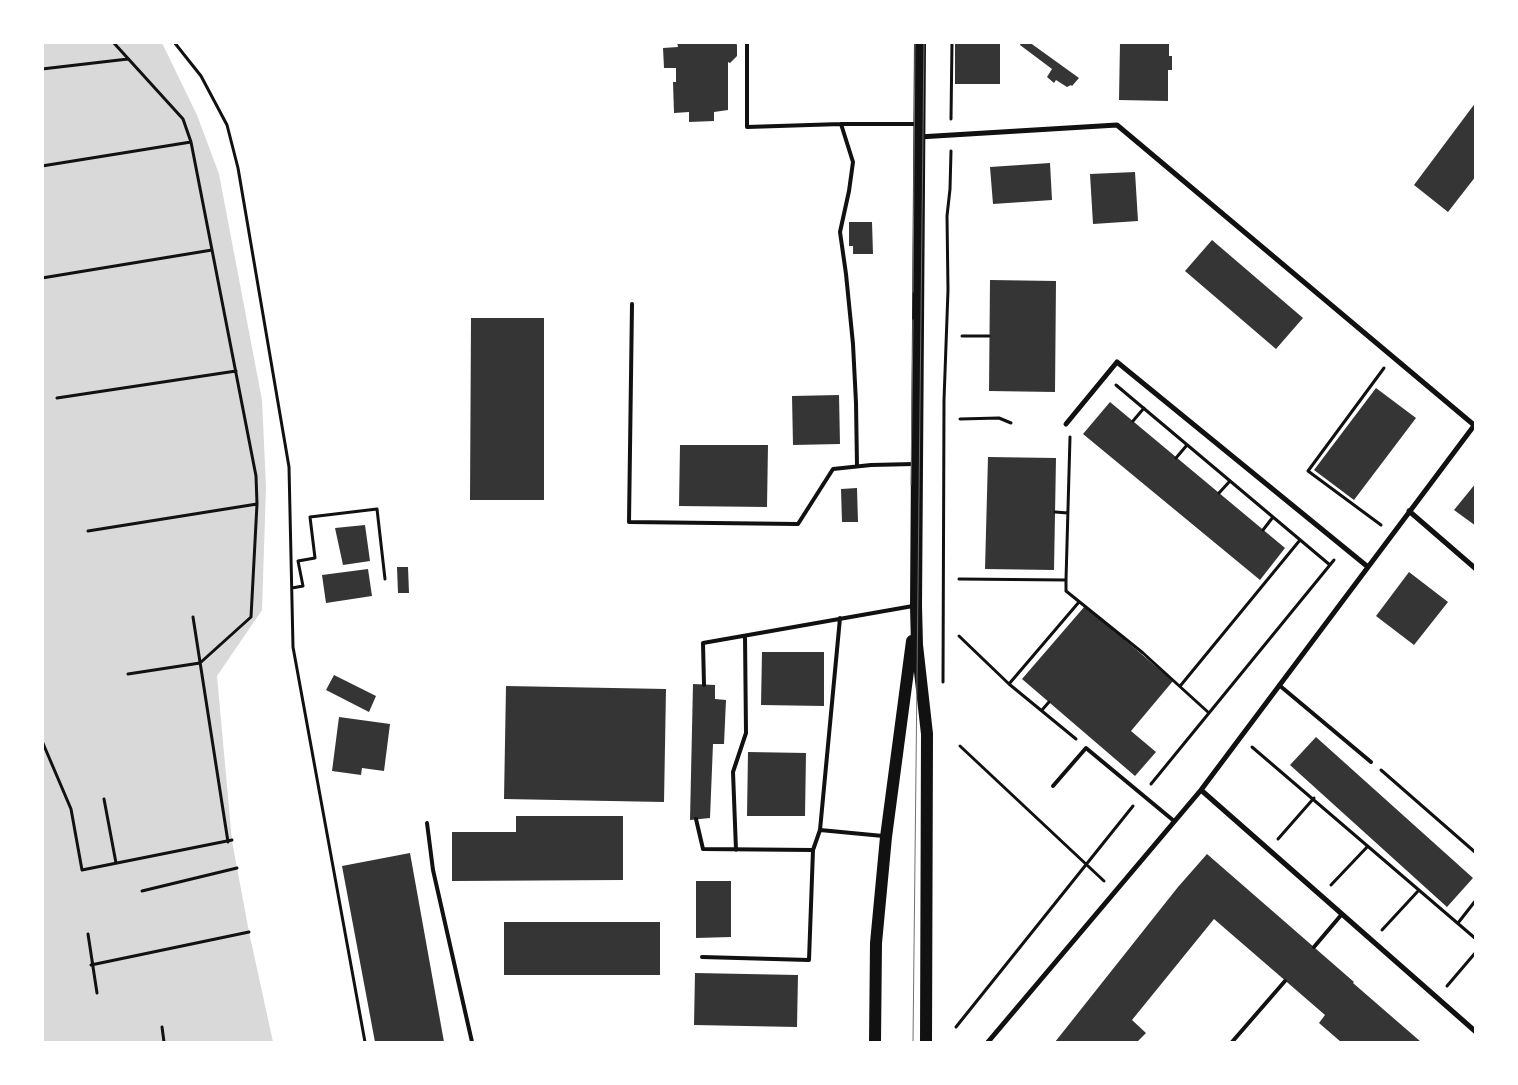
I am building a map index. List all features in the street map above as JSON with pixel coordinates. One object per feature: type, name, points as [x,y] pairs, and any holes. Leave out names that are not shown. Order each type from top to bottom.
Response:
[{"type":"main road","points":[[920,42],[916,606],[917,645],[928,734],[926,1042]]},
{"type":"main road","points":[[875,1042],[876,944],[886,837],[916,606]]},
{"type":"street","points":[[919,138],[1117,125],[1392,358],[1475,424],[1201,790],[988,1042]]},
{"type":"street","points":[[1066,424],[1117,362],[1368,567]]},
{"type":"street","points":[[1409,511],[1476,569]]},
{"type":"street","points":[[1201,790],[1476,1032]]},
{"type":"lane","points":[[747,42],[747,127],[919,124]]},
{"type":"lane","points":[[841,124],[853,162],[840,232],[853,344],[857,466]]},
{"type":"lane","points":[[632,304],[629,522],[798,524],[833,469],[857,466],[916,464]]},
{"type":"lane","points":[[704,685],[702,643],[916,606]]},
{"type":"lane","points":[[702,957],[809,960],[813,850],[820,830],[840,618]]},
{"type":"lane","points":[[736,850],[733,772],[746,733],[745,636]]},
{"type":"lane","points":[[1279,685],[1371,762]]},
{"type":"lane","points":[[1054,786],[1086,748],[1174,821]]},
{"type":"lane","points":[[696,819],[703,849],[813,850]]},
{"type":"lane","points":[[427,823],[432,870],[472,1042]]},
{"type":"lane","points":[[820,830],[886,837]]},
{"type":"lane","points":[[1314,947],[1342,914]]},
{"type":"lane","points":[[1232,1042],[1285,981]]},
{"type":"path","points":[[113,42],[183,119],[192,142],[256,476],[257,504],[251,617],[200,664],[128,674]]},
{"type":"path","points":[[174,42],[202,76],[227,125],[238,168],[289,466],[293,647],[364,1042]]},
{"type":"path","points":[[943,688],[944,400],[948,290],[947,216],[950,189],[952,42]]},
{"type":"path","points":[[42,69],[128,59]]},
{"type":"path","points":[[42,166],[192,142]]},
{"type":"path","points":[[42,278],[212,250]]},
{"type":"path","points":[[962,336],[989,336]]},
{"type":"path","points":[[1392,358],[1328,448],[1308,471],[1392,534]]},
{"type":"path","points":[[58,398],[236,371]]},
{"type":"path","points":[[1111,380],[1330,565]]},
{"type":"path","points":[[1132,421],[1144,408]]},
{"type":"path","points":[[960,418],[999,418],[1011,423]]},
{"type":"path","points":[[1070,436],[1066,591],[1181,685],[1209,713]]},
{"type":"path","points":[[1176,458],[1187,445]]},
{"type":"path","points":[[1219,493],[1230,481]]},
{"type":"path","points":[[88,531],[257,504]]},
{"type":"path","points":[[292,588],[303,586],[298,562],[315,558],[310,517],[377,509],[385,579]]},
{"type":"path","points":[[1056,512],[1068,513]]},
{"type":"path","points":[[1263,530],[1274,518]]},
{"type":"path","points":[[1181,685],[1300,540]]},
{"type":"path","points":[[956,1027],[1343,548]]},
{"type":"path","points":[[959,579],[1066,580]]},
{"type":"path","points":[[1009,684],[1079,602]]},
{"type":"path","points":[[42,741],[71,809],[82,870],[230,841],[193,616]]},
{"type":"path","points":[[959,636],[1009,684],[1086,748]]},
{"type":"path","points":[[1042,710],[1049,702]]},
{"type":"path","points":[[1240,737],[1314,798],[1476,939]]},
{"type":"path","points":[[960,746],[1115,892]]},
{"type":"path","points":[[1371,762],[1476,853]]},
{"type":"path","points":[[1268,850],[1314,798]]},
{"type":"path","points":[[104,799],[116,863]]},
{"type":"path","points":[[1321,896],[1368,846]]},
{"type":"path","points":[[142,891],[237,868]]},
{"type":"path","points":[[1372,941],[1419,890]]},
{"type":"path","points":[[1458,922],[1476,900]]},
{"type":"path","points":[[91,964],[249,932]]},
{"type":"path","points":[[88,934],[91,964],[97,993]]},
{"type":"path","points":[[1437,998],[1476,952]]},
{"type":"path","points":[[162,1027],[164,1042]]},
{"type":"shaded area","points":[[42,43],[162,43],[197,115],[219,174],[262,400],[266,487],[262,610],[217,676],[232,841],[249,932],[273,1042],[43,1042]]},
{"type":"building","points":[[677,42],[735,42],[737,45],[737,56],[730,63],[728,62],[728,110],[714,112],[714,121],[689,122],[689,112],[674,113],[673,82],[676,82],[676,68],[664,68],[663,48],[678,47]]},
{"type":"building","points":[[955,42],[1000,42],[1000,84],[955,84]]},
{"type":"building","points":[[1021,42],[1029,42],[1079,78],[1072,86],[1067,87],[1056,80],[1054,83],[1047,77],[1052,69],[1020,45]]},
{"type":"building","points":[[1120,42],[1169,42],[1172,70],[1168,70],[1168,101],[1119,100]]},
{"type":"building","points":[[1476,102],[1476,176],[1448,212],[1414,185]]},
{"type":"building","points":[[1050,163],[1052,200],[993,204],[990,167]]},
{"type":"building","points":[[1135,172],[1138,221],[1093,224],[1090,174]]},
{"type":"building","points":[[849,222],[872,222],[873,254],[853,254],[853,246],[849,246]]},
{"type":"building","points":[[1212,240],[1303,318],[1276,349],[1185,271]]},
{"type":"building","points":[[990,280],[1056,281],[1055,392],[989,391]]},
{"type":"building","points":[[471,318],[544,318],[544,500],[470,500]]},
{"type":"building","points":[[1376,388],[1416,418],[1354,500],[1314,470]]},
{"type":"building","points":[[839,395],[840,444],[793,445],[792,396]]},
{"type":"building","points":[[1110,402],[1285,548],[1260,580],[1083,434]]},
{"type":"building","points":[[680,445],[768,445],[767,507],[679,506]]},
{"type":"building","points":[[988,457],[1056,458],[1054,570],[985,569]]},
{"type":"building","points":[[1476,483],[1476,526],[1454,510]]},
{"type":"building","points":[[857,488],[858,522],[842,522],[841,489]]},
{"type":"building","points":[[365,525],[370,561],[343,565],[335,528]]},
{"type":"building","points":[[397,567],[408,567],[409,593],[398,593]]},
{"type":"building","points":[[368,569],[372,596],[326,603],[322,575]]},
{"type":"building","points":[[1409,572],[1448,602],[1414,645],[1376,616]]},
{"type":"building","points":[[1085,606],[1173,681],[1131,731],[1156,752],[1135,776],[1022,679]]},
{"type":"building","points":[[762,652],[824,652],[824,706],[761,705]]},
{"type":"building","points":[[334,675],[376,696],[369,712],[326,690]]},
{"type":"building","points":[[693,684],[715,685],[715,699],[726,700],[724,744],[713,744],[710,818],[690,820]]},
{"type":"building","points":[[506,686],[666,689],[664,802],[504,799]]},
{"type":"building","points":[[339,717],[390,724],[384,771],[362,768],[361,775],[332,771]]},
{"type":"building","points":[[1316,737],[1473,878],[1447,907],[1290,765]]},
{"type":"building","points":[[748,752],[806,753],[805,816],[747,816]]},
{"type":"building","points":[[516,816],[623,816],[623,880],[452,881],[452,832],[516,832]]},
{"type":"building","points":[[410,853],[444,1042],[375,1042],[342,866]]},
{"type":"building","points":[[1207,854],[1421,1042],[1341,1042],[1319,1023],[1325,1015],[1214,919],[1132,1020],[1146,1033],[1137,1042],[1055,1042],[1178,887]]},
{"type":"building","points":[[696,881],[731,881],[731,937],[696,938]]},
{"type":"building","points":[[504,922],[660,922],[660,975],[504,975]]},
{"type":"building","points":[[695,973],[798,975],[797,1027],[694,1025]]},
{"type":"tram line","points":[[913,292],[915,42]]},
{"type":"tram line","points":[[913,1042],[924,42]]},
{"type":"tram line","points":[[911,485],[913,320]]}]
